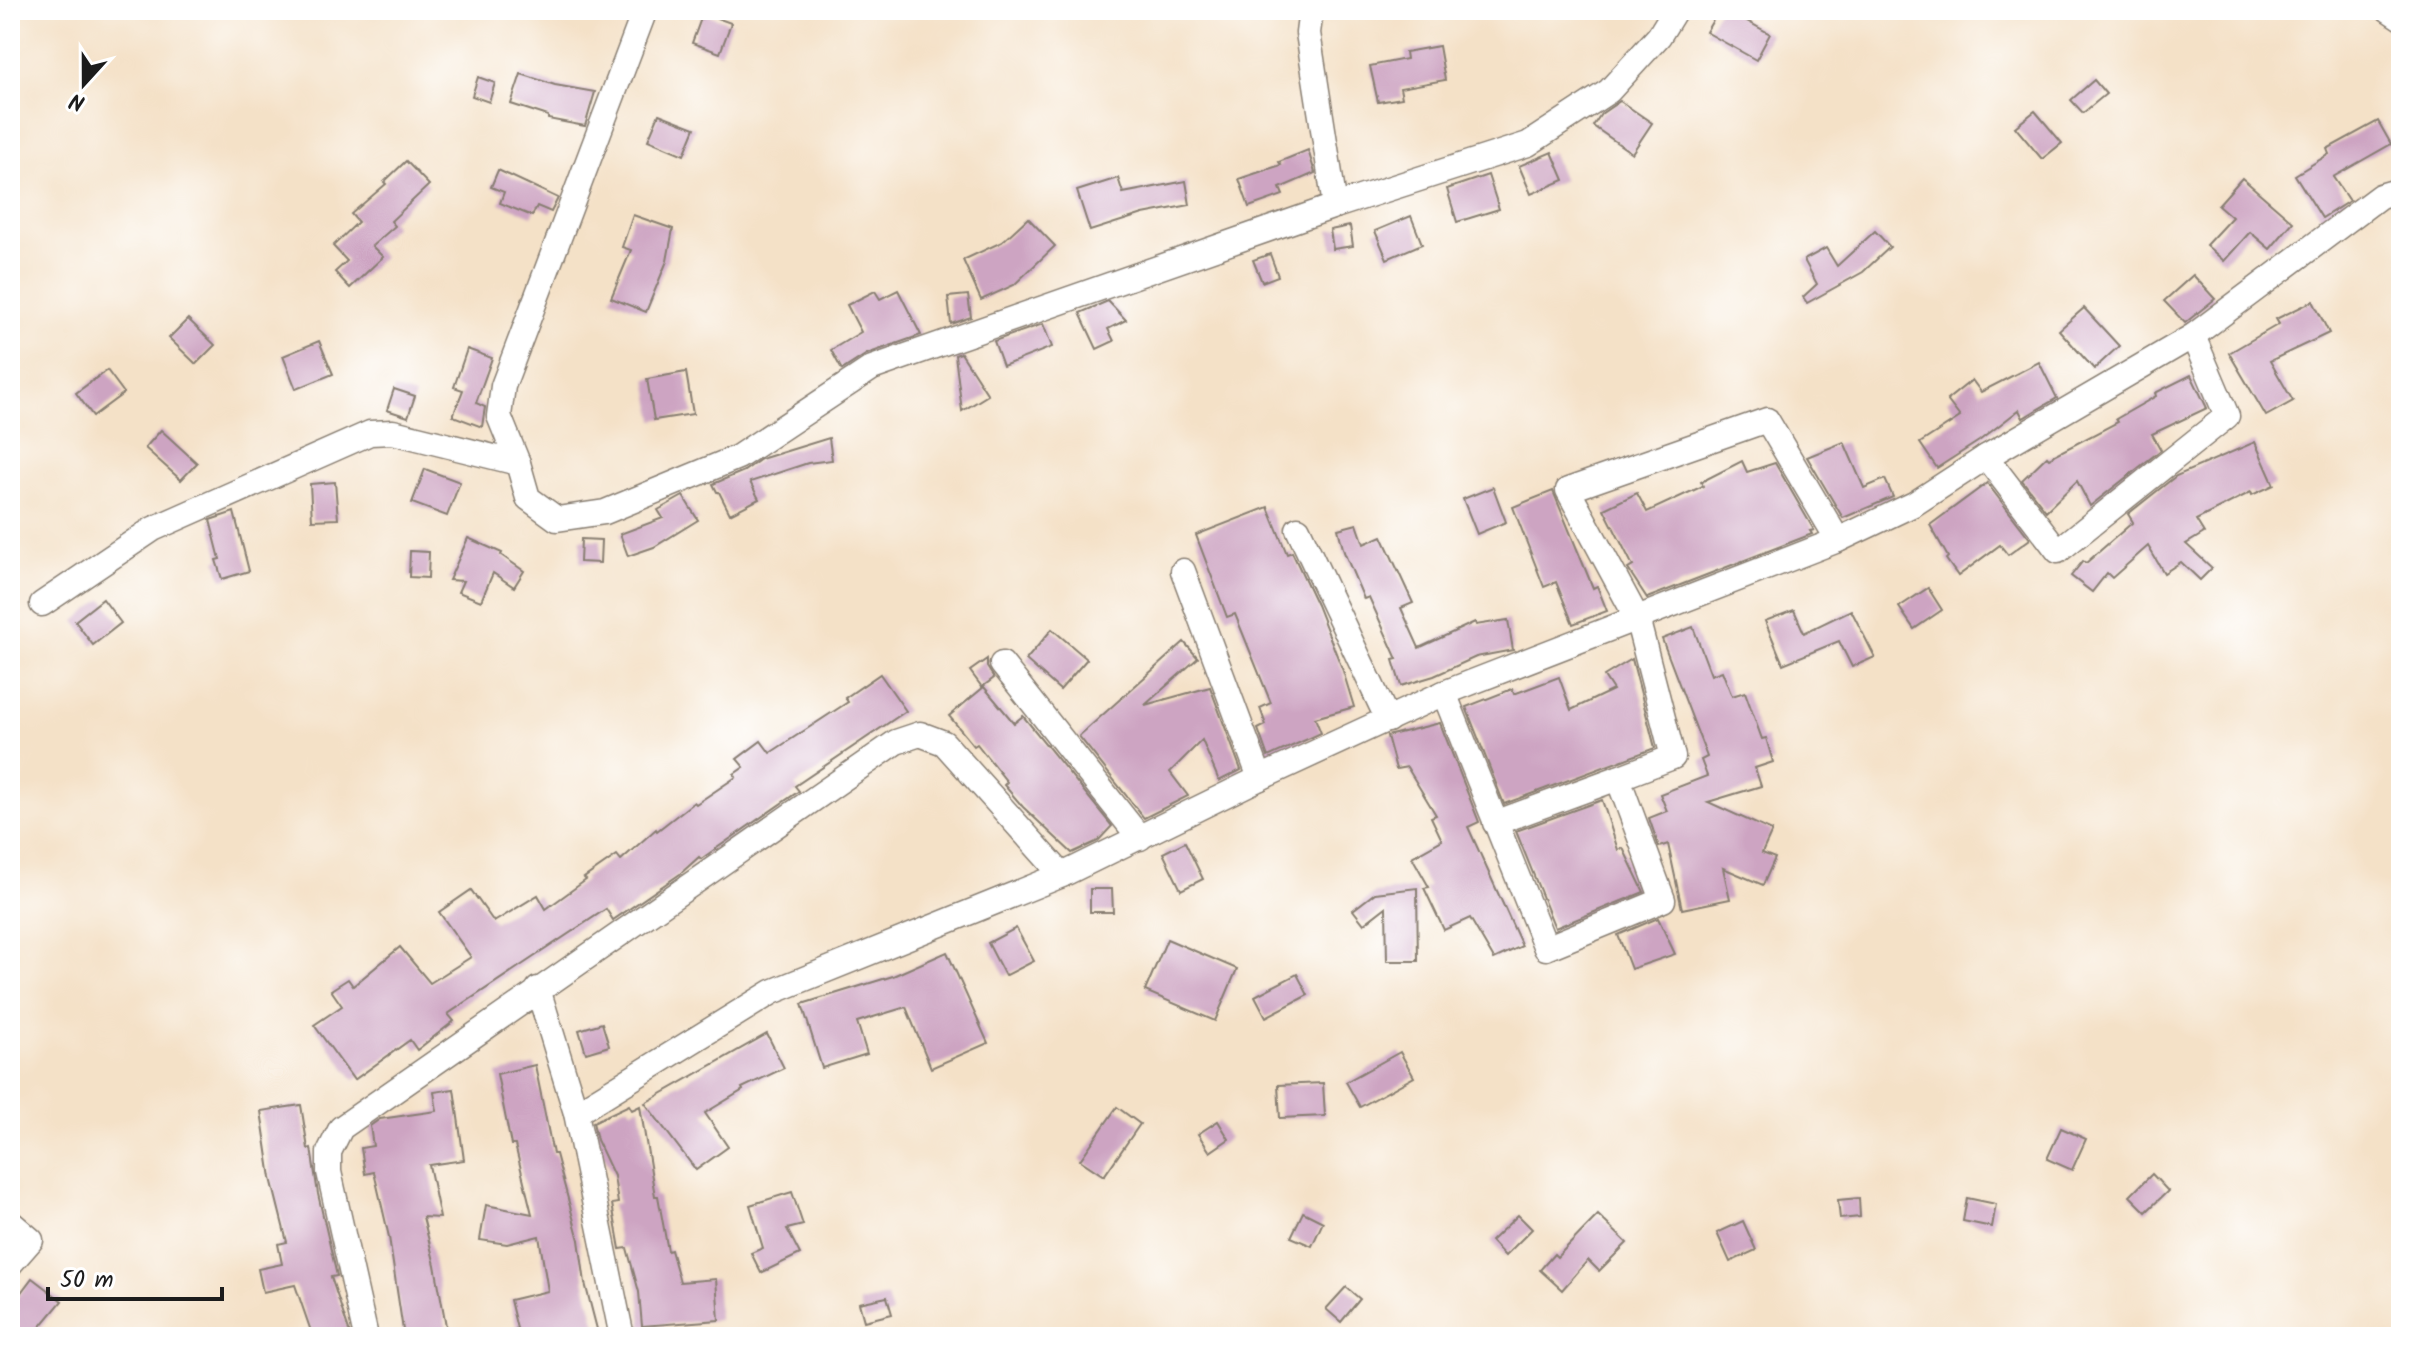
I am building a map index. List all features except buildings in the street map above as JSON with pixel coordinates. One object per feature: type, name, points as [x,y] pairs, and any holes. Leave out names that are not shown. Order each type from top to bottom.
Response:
[{"type":"street","points":[[645,10],[503,386],[499,416],[528,498],[557,519],[605,512],[738,457],[872,368],[1335,206],[1528,144],[1609,91],[1659,36],[1675,10]]},
{"type":"street","points":[[1311,10],[1308,33],[1335,206]]},
{"type":"street","points":[[2389,10],[2401,18]]},
{"type":"street","points":[[576,1113],[772,992],[1062,875],[1260,778],[1444,693],[1838,540],[1914,504],[1986,457],[2193,336],[2380,196],[2401,190]]},
{"type":"street","points":[[1986,457],[2058,551],[2227,416],[2193,336]]},
{"type":"street","points":[[1495,823],[1673,757],[1637,618],[1568,490],[1767,420],[1838,540]]},
{"type":"street","points":[[42,604],[153,529],[370,433],[393,432],[518,463]]},
{"type":"street","points":[[1298,529],[1388,720]]},
{"type":"street","points":[[1183,571],[1260,778]]},
{"type":"street","points":[[1002,664],[1140,838]]},
{"type":"street","points":[[1444,693],[1546,948],[1663,900],[1618,778]]},
{"type":"street","points":[[366,1337],[329,1172],[329,1152],[341,1128],[896,742],[920,734],[944,743],[1062,875]]},
{"type":"street","points":[[538,989],[576,1113],[622,1337]]},
{"type":"street","points":[[10,1222],[31,1240],[10,1264]]}]
